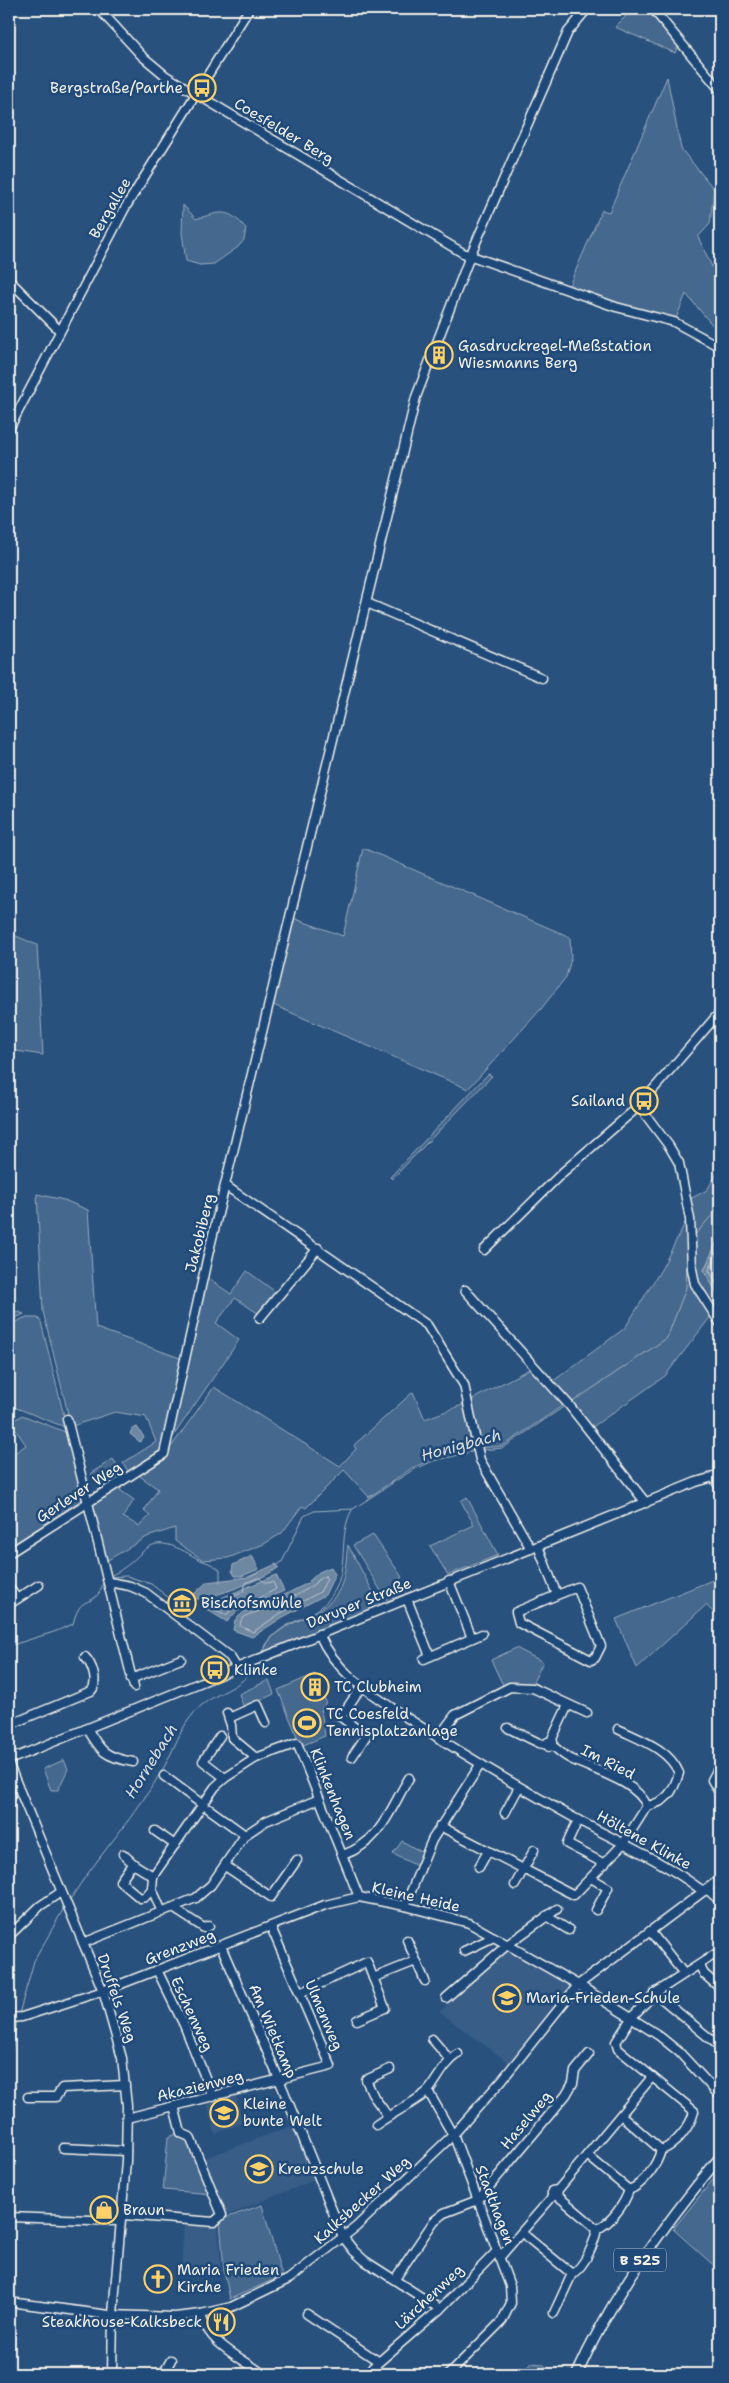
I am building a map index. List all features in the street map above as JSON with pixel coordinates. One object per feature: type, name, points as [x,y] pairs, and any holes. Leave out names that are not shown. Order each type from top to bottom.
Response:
[{"type":"main road","name":"B 525","points":[[577,2374],[611,2308],[633,2271],[658,2234],[720,2158]]},
{"type":"street","name":"Coesfelder Berg","points":[[99,9],[154,67],[195,94],[470,256],[616,308],[674,322],[720,347]]},
{"type":"street","name":"Bergallee","points":[[9,429],[59,330],[125,208],[249,9]]},
{"type":"street","points":[[226,1186],[416,397],[470,256],[568,32],[587,9]]},
{"type":"street","points":[[653,9],[720,90]]},
{"type":"street","points":[[9,280],[59,330]]},
{"type":"street","points":[[367,603],[542,678]]},
{"type":"street","points":[[484,1250],[563,1172],[639,1106],[720,1012]]},
{"type":"street","points":[[639,1106],[669,1146],[679,1163],[691,1235],[692,1269],[695,1284],[720,1323]]},
{"type":"street","name":"Jakobiberg","points":[[164,1454],[208,1255],[226,1186],[428,1325],[464,1386],[480,1460],[535,1548],[557,1595]]},
{"type":"street","points":[[260,1318],[318,1248]]},
{"type":"street","points":[[464,1290],[568,1404],[646,1503]]},
{"type":"street","points":[[67,1419],[89,1501],[134,1688]]},
{"type":"street","name":"Gerlever Weg","points":[[9,1553],[164,1454]]},
{"type":"street","points":[[717,1475],[720,1488]]},
{"type":"street","name":"Daruper Straße","points":[[9,1760],[449,1581],[717,1475]]},
{"type":"street","points":[[108,1578],[146,1593],[230,1657],[236,1668]]},
{"type":"street","points":[[449,1581],[472,1638]]},
{"type":"street","points":[[9,1604],[39,1585]]},
{"type":"street","points":[[9,1586],[17,1599]]},
{"type":"street","points":[[576,1587],[601,1646],[595,1658],[591,1660],[519,1623],[516,1612],[557,1595],[576,1587]]},
{"type":"street","points":[[407,1599],[427,1657],[482,1634]]},
{"type":"street","name":"Höltene Klinke","points":[[319,1634],[337,1665],[361,1687],[480,1765],[705,1890],[720,1901]]},
{"type":"street","points":[[9,1725],[91,1691],[94,1684],[91,1663],[85,1657]]},
{"type":"street","points":[[131,1679],[181,1659]]},
{"type":"street","points":[[438,1738],[455,1716],[504,1688],[516,1686],[533,1688],[587,1713]]},
{"type":"street","points":[[352,1757],[366,1736],[341,1717],[361,1687]]},
{"type":"street","points":[[162,1912],[152,1889],[153,1876],[226,1778],[256,1758],[232,1738],[228,1716],[258,1705],[266,1722]]},
{"type":"street","points":[[550,1744],[568,1705]]},
{"type":"street","points":[[87,1728],[102,1751],[123,1760],[134,1762]]},
{"type":"street","name":"Im Ried","points":[[508,1728],[540,1744],[550,1744],[568,1758],[595,1768],[621,1782],[644,1799],[647,1806]]},
{"type":"street","points":[[440,1826],[574,1895],[623,1844],[644,1814],[647,1806],[662,1803],[675,1786],[679,1773],[672,1759],[664,1752],[618,1729]]},
{"type":"street","points":[[220,1736],[203,1761],[226,1778]]},
{"type":"street","name":"Klinkenhagen","points":[[256,1758],[297,1743],[359,1898]]},
{"type":"street","name":"Druffels Weg","points":[[9,1765],[83,1943],[118,2037],[126,2085],[127,2118],[114,2314],[112,2374]]},
{"type":"street","points":[[405,1906],[426,1854],[440,1826],[480,1765]]},
{"type":"street","points":[[720,1765],[712,1780],[720,1794]]},
{"type":"street","points":[[164,1776],[245,1835]]},
{"type":"street","name":"Klinkenhagen","points":[[343,1855],[369,1843],[377,1833],[409,1778]]},
{"type":"street","points":[[505,1814],[519,1787]]},
{"type":"street","points":[[83,1943],[173,1908],[204,1892],[225,1866],[245,1835],[266,1821],[319,1799]]},
{"type":"street","name":"Höltene Klinke","points":[[578,1820],[567,1844],[604,1864]]},
{"type":"street","points":[[155,1831],[175,1845]]},
{"type":"street","points":[[515,1885],[534,1850]]},
{"type":"street","points":[[479,1867],[488,1852]]},
{"type":"street","points":[[123,1854],[135,1865],[153,1876]]},
{"type":"street","points":[[225,1866],[271,1897],[297,1860]]},
{"type":"street","points":[[135,1865],[130,1867],[120,1881],[121,1884],[140,1898],[145,1897],[152,1889]]},
{"type":"street","points":[[591,1878],[608,1888],[596,1910]]},
{"type":"street","name":"Kalksbecker Weg","points":[[9,2302],[153,2317],[201,2314],[231,2307],[273,2288],[305,2268],[343,2237],[452,2135],[502,2080],[578,1985],[720,1879]]},
{"type":"street","points":[[9,1936],[40,1906],[62,1896]]},
{"type":"street","name":"Kleine Heide","points":[[359,1898],[405,1906],[469,1923],[632,2017],[679,2052],[720,2096]]},
{"type":"street","name":"Grenzweg","points":[[10,2018],[22,2017],[102,1991],[325,1905],[359,1898]]},
{"type":"street","points":[[173,1908],[204,1928],[209,1926]]},
{"type":"street","points":[[446,1998],[507,1945],[557,1909]]},
{"type":"street","points":[[546,1916],[569,1930]]},
{"type":"street","name":"Ulmenweg","points":[[271,1926],[331,2066],[279,2079]]},
{"type":"street","points":[[650,1931],[681,1970]]},
{"type":"street","points":[[464,1951],[494,1937]]},
{"type":"street","points":[[407,1940],[425,1981]]},
{"type":"street","name":"Am Wietkamp","points":[[220,1946],[279,2079],[343,2237],[365,2261],[440,2309]]},
{"type":"street","points":[[661,2150],[669,2148],[680,2135],[692,2120],[694,2111],[616,2046],[632,2017],[655,1994],[720,1951]]},
{"type":"street","points":[[373,1978],[416,1961]]},
{"type":"street","points":[[300,1993],[367,1962],[385,2008],[357,2020]]},
{"type":"street","points":[[700,1966],[704,1974],[720,1988]]},
{"type":"street","name":"Eschenweg","points":[[157,1970],[184,2025],[213,2097]]},
{"type":"street","points":[[655,1994],[720,2047]]},
{"type":"street","points":[[432,2039],[450,2060]]},
{"type":"street","points":[[376,2125],[428,2091],[437,2075],[458,2054]]},
{"type":"street","name":"Haselweg","points":[[478,2200],[566,2095],[575,2071],[589,2054]]},
{"type":"street","points":[[388,2116],[374,2097],[366,2080],[390,2069]]},
{"type":"street","name":"Lärchenweg","points":[[364,2374],[440,2309],[522,2233],[556,2195],[652,2077]]},
{"type":"street","name":"Akazienweg","points":[[127,2118],[279,2079]]},
{"type":"street","points":[[28,2097],[56,2096],[62,2088],[126,2085]]},
{"type":"street","name":"Stadthagen","points":[[428,2091],[452,2135],[510,2286],[510,2303],[502,2321],[449,2374]]},
{"type":"street","points":[[9,2217],[116,2222],[124,2215],[214,2222],[222,2215],[190,2137],[181,2133],[174,2106]]},
{"type":"street","points":[[621,2115],[661,2150]]},
{"type":"street","points":[[63,2148],[126,2151]]},
{"type":"street","points":[[596,2229],[604,2226],[609,2221],[625,2201],[629,2190],[637,2187],[659,2160],[661,2150]]},
{"type":"street","points":[[587,2155],[629,2190]]},
{"type":"street","points":[[556,2195],[596,2229]]},
{"type":"street","points":[[395,2279],[434,2221],[444,2213],[478,2200]]},
{"type":"street","points":[[554,2313],[572,2274],[577,2271],[595,2240],[596,2229]]},
{"type":"street","points":[[522,2233],[572,2274]]},
{"type":"street","points":[[201,2314],[204,2322],[218,2341],[263,2374]]},
{"type":"street","points":[[307,2314],[378,2361]]},
{"type":"street","points":[[163,2374],[171,2360]]},
{"type":"shaded area","points":[[628,9],[645,9],[679,44],[675,53],[615,27],[626,16],[623,14]]},
{"type":"shaded area","points":[[667,77],[681,149],[714,189],[710,224],[698,237],[714,271],[720,277],[720,334],[686,294],[675,321],[613,304],[568,288],[602,210],[609,212]]},
{"type":"shaded area","points":[[183,205],[196,219],[217,213],[228,214],[234,217],[246,228],[244,240],[238,247],[214,264],[200,265],[186,261],[182,233]]},
{"type":"shaded area","points":[[363,848],[570,937],[571,959],[566,977],[541,1009],[468,1089],[271,1004],[293,918],[343,936]]},
{"type":"shaded area","points":[[9,933],[37,945],[43,1055],[9,1050]]},
{"type":"shaded area","points":[[488,1074],[492,1076],[392,1179],[390,1177]]},
{"type":"shaded area","points":[[720,1168],[720,1235],[704,1270],[720,1299],[720,1320],[697,1285],[693,1268],[690,1199],[707,1190]]},
{"type":"shaded area","points":[[37,1194],[64,1200],[88,1210],[96,1328],[183,1359],[163,1452],[129,1473],[123,1463],[156,1442],[146,1417],[115,1412],[72,1426],[69,1418],[43,1311]]},
{"type":"shaded area","points":[[687,1219],[689,1271],[712,1315],[665,1376],[591,1428],[552,1382],[625,1328],[662,1268]]},
{"type":"shaded area","points":[[247,1271],[277,1293],[259,1314],[235,1298],[216,1323],[239,1340],[170,1441],[206,1277],[231,1294]]},
{"type":"shaded area","points":[[9,1309],[24,1314],[9,1321]]},
{"type":"shaded area","points":[[24,1318],[38,1318],[41,1322],[67,1428],[9,1405],[9,1326]]},
{"type":"shaded area","points":[[531,1368],[565,1404],[503,1446],[480,1448],[469,1401]]},
{"type":"shaded area","points":[[214,1387],[340,1466],[356,1449],[354,1445],[413,1392],[425,1419],[465,1404],[475,1449],[435,1458],[412,1468],[369,1497],[344,1470],[306,1508],[302,1506],[282,1533],[264,1544],[228,1558],[203,1560],[175,1541],[175,1528],[147,1537],[106,1561],[91,1502],[124,1484],[120,1490],[134,1500],[123,1517],[139,1526],[150,1516],[144,1511],[158,1489],[137,1474],[166,1454]]},
{"type":"shaded area","points":[[22,1415],[68,1433],[86,1497],[9,1547],[9,1457],[26,1445],[11,1423]]},
{"type":"shaded area","points":[[113,1459],[120,1470],[97,1484],[91,1473]]},
{"type":"shaded area","points":[[467,1497],[498,1555],[448,1575],[430,1546],[474,1525],[461,1501]]},
{"type":"shaded area","points":[[373,1535],[402,1577],[400,1578],[404,1589],[409,1587],[411,1592],[387,1601],[353,1545]]},
{"type":"shaded area","points":[[348,1545],[380,1605],[263,1654],[272,1637],[281,1630],[321,1609],[337,1594],[342,1583]]},
{"type":"shaded area","points":[[720,1577],[718,1592],[720,1594],[720,1619],[706,1605],[637,1668],[616,1619]]},
{"type":"shaded area","points":[[516,1648],[543,1662],[532,1684],[516,1682],[503,1685],[491,1660]]},
{"type":"shaded area","name":"TC Coesfeld Tennisplatzanlage","points":[[315,1674],[326,1702],[321,1710],[325,1736],[301,1746],[278,1690]]},
{"type":"shaded area","points":[[269,1680],[274,1694],[244,1708],[239,1694]]},
{"type":"shaded area","points":[[64,1760],[68,1769],[58,1790],[51,1790],[43,1769]]},
{"type":"shaded area","points":[[402,1841],[425,1854],[419,1867],[393,1854]]},
{"type":"shaded area","name":"Maria-Frieden-Schule","points":[[508,1948],[572,1984],[509,2063],[439,2012]]},
{"type":"shaded area","name":"Kleine bunte Welt","points":[[236,2095],[242,2123],[215,2134],[207,2104]]},
{"type":"shaded area","name":"Kreuzschule","points":[[297,2124],[317,2179],[223,2217],[202,2159]]},
{"type":"shaded area","points":[[181,2133],[189,2137],[213,2194],[163,2190],[168,2137]]},
{"type":"shaded area","points":[[720,2171],[720,2271],[673,2229]]},
{"type":"shaded area","points":[[262,2205],[282,2276],[230,2299],[224,2270],[220,2220]]},
{"type":"shaded area","points":[[184,2222],[218,2225],[221,2272],[190,2274],[181,2272]]},
{"type":"shaded area","points":[[532,2363],[543,2364],[552,2374],[518,2374]]},
{"type":"water","points":[[720,1235],[720,1299],[704,1270]]},
{"type":"water","points":[[137,1427],[144,1437],[140,1442],[130,1434],[132,1429]]},
{"type":"water","points":[[252,1556],[259,1569],[242,1576],[235,1576],[232,1571],[233,1565]]},
{"type":"water","points":[[276,1564],[279,1567],[261,1578],[219,1594],[187,1599],[187,1595],[193,1595],[207,1582],[248,1577]]},
{"type":"water","points":[[331,1567],[335,1574],[325,1595],[283,1617],[252,1637],[233,1630],[235,1620],[246,1610],[278,1598],[306,1584],[319,1572]]},
{"type":"water","points":[[276,1575],[284,1591],[236,1612],[227,1622],[206,1609],[207,1604]]},
{"type":"waterway","name":"Honigbach","points":[[693,1237],[720,1206]]},
{"type":"waterway","name":"Honigbach","points":[[571,1403],[667,1338],[686,1288],[688,1245]]},
{"type":"waterway","name":"Honigbach","points":[[482,1450],[503,1448],[565,1406]]},
{"type":"waterway","name":"Honigbach","points":[[276,1566],[282,1562],[304,1516],[314,1511],[353,1509],[411,1471],[433,1461],[476,1451]]},
{"type":"waterway","name":"Hornebach","points":[[260,1655],[268,1642],[277,1633],[324,1605],[332,1595],[341,1574],[345,1531],[352,1510]]},
{"type":"waterway","name":"Honigbach","points":[[112,1575],[124,1568],[148,1547],[155,1544],[165,1544],[217,1567],[220,1570],[220,1582]]},
{"type":"waterway","name":"Honigbach","points":[[109,1577],[127,1576],[151,1584],[169,1598],[186,1599]]},
{"type":"waterway","name":"Honigbach","points":[[9,1646],[73,1624],[79,1609],[100,1592],[104,1581]]},
{"type":"waterway","name":"Hornebach","points":[[69,1901],[153,1785],[168,1760],[184,1726],[193,1714],[209,1700],[243,1680],[256,1663]]},
{"type":"waterway","name":"Hornebach","points":[[19,2014],[34,1961],[64,1908]]},
{"type":"waterway","name":"Hornebach","points":[[9,2067],[17,2020]]},
{"type":"place","name":"Bergstraße/Parthe","points":[[202,88]]},
{"type":"place","name":"Gasdruckregel-Meßstation Wiesmanns Berg","points":[[439,355]]},
{"type":"place","name":"Sailand","points":[[644,1101]]},
{"type":"place","name":"Bischofsmühle","points":[[182,1603]]},
{"type":"place","name":"Klinke","points":[[215,1670]]},
{"type":"place","name":"TC Clubheim","points":[[315,1687]]},
{"type":"place","name":"TC Coesfeld Tennisplatzanlage","points":[[307,1723]]},
{"type":"place","name":"Maria-Frieden-Schule","points":[[507,1998]]},
{"type":"place","name":"Kleine bunte Welt","points":[[224,2113]]},
{"type":"place","name":"Kreuzschule","points":[[259,2169]]},
{"type":"place","name":"Braun","points":[[104,2210]]},
{"type":"place","name":"Maria Frieden Kirche","points":[[158,2279]]},
{"type":"place","name":"Steakhouse-Kalksbeck","points":[[221,2322]]}]
